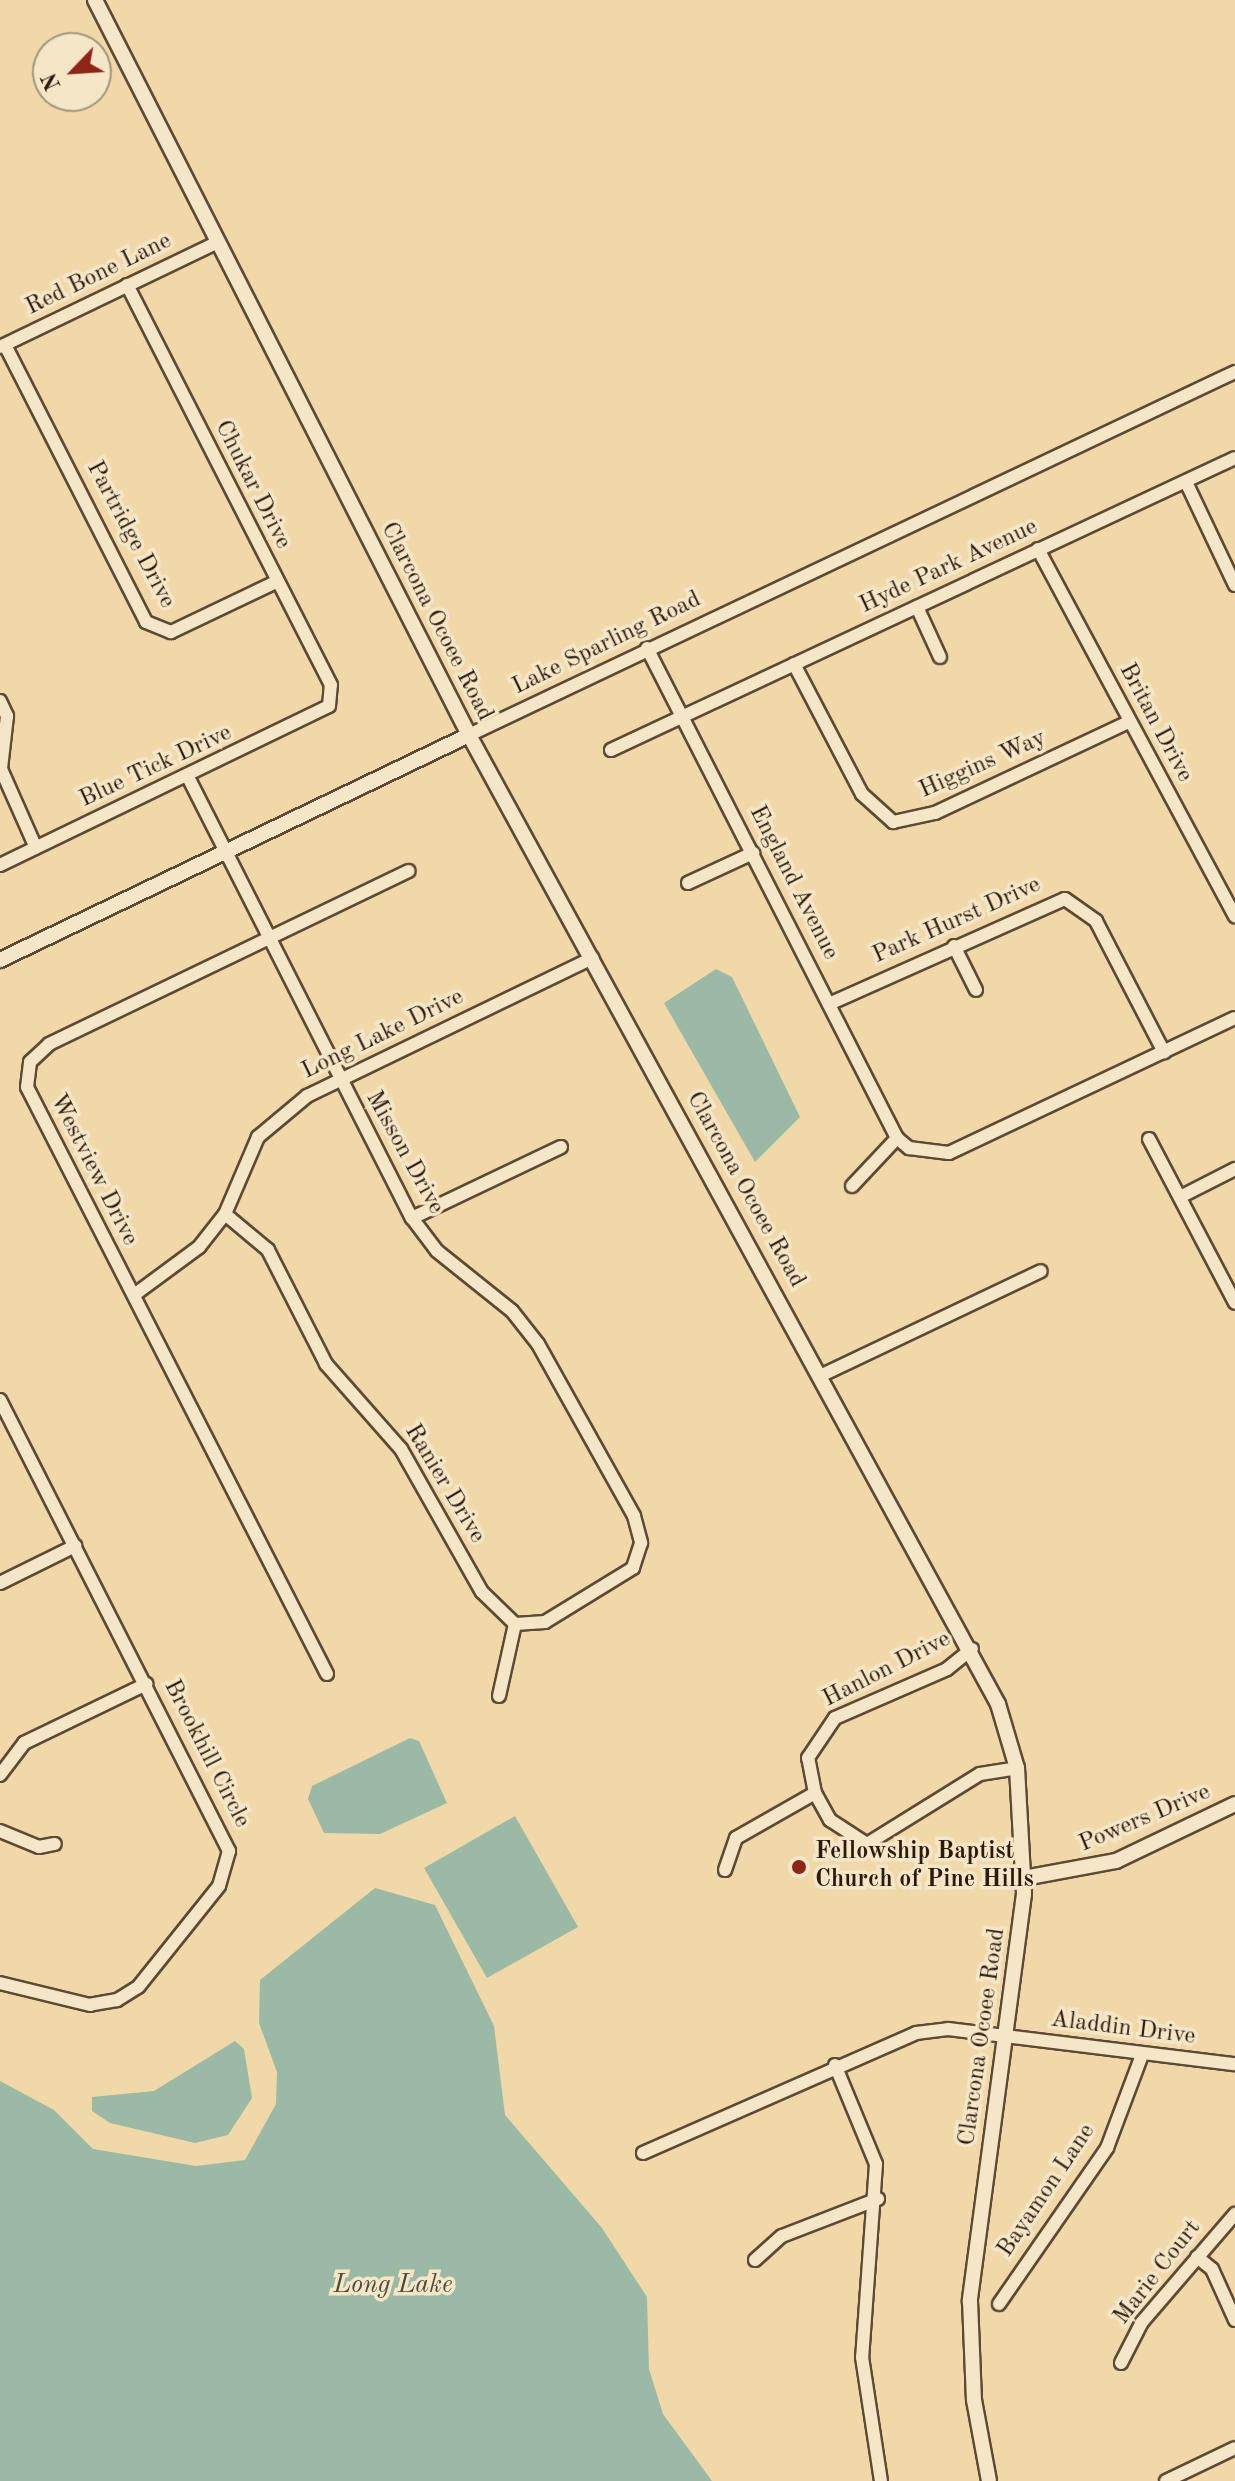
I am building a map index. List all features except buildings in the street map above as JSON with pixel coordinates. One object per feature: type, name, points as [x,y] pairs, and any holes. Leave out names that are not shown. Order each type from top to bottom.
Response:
[{"type":"street","name":"Clarcona Ocoee Road","points":[[95,0],[469,735],[972,1649],[1017,1768],[1024,1878],[970,2301],[974,2400],[989,2481]]},
{"type":"street","name":"Red Bone Lane","points":[[3,346],[218,242]]},
{"type":"street","name":"Chukar Drive","points":[[127,285],[331,685],[329,706]]},
{"type":"street","name":"Partridge Drive","points":[[3,346],[146,622],[171,632],[276,582]]},
{"type":"street","name":"Lake Sparling Road","points":[[0,960],[647,648],[1235,372]]},
{"type":"street","name":"Hyde Park Avenue","points":[[611,750],[1235,458]]},
{"type":"street","points":[[1186,482],[1235,585]]},
{"type":"street","name":"Britan Drive","points":[[1038,549],[1235,917]]},
{"type":"street","points":[[917,607],[940,657]]},
{"type":"street","name":"England Avenue","points":[[647,648],[897,1138]]},
{"type":"street","name":"Higgins Way","points":[[794,664],[862,794],[893,822],[935,813],[1128,722]]},
{"type":"street","points":[[0,701],[7,716],[1,769],[36,848]]},
{"type":"street","name":"Blue Tick Drive","points":[[0,865],[188,777],[329,706]]},
{"type":"street","name":"Misson Drive","points":[[188,777],[338,1078],[412,1218],[538,1344],[634,1516],[641,1543],[633,1568],[545,1622],[515,1624]]},
{"type":"street","points":[[688,883],[753,853]]},
{"type":"street","name":"Westview Drive","points":[[327,1674],[134,1295],[36,1112],[27,1087],[30,1062],[49,1044],[409,871]]},
{"type":"street","name":"Park Hurst Drive","points":[[829,1004],[1048,901],[1081,906],[1164,1052]]},
{"type":"street","points":[[954,946],[976,990]]},
{"type":"street","name":"Long Lake Drive","points":[[134,1295],[169,1274],[225,1214],[258,1137],[338,1078],[592,958]]},
{"type":"street","points":[[852,1186],[897,1138],[925,1154],[949,1153],[1235,1018]]},
{"type":"street","points":[[1149,1139],[1235,1303]]},
{"type":"street","points":[[412,1218],[561,1147]]},
{"type":"street","points":[[1180,1197],[1235,1169]]},
{"type":"street","name":"Ranier Drive","points":[[225,1214],[268,1250],[326,1364],[401,1449],[482,1592],[515,1624]]},
{"type":"street","points":[[822,1375],[1041,1271]]},
{"type":"street","name":"Brookhill Circle","points":[[0,1983],[90,2005],[117,2000],[138,1987],[227,1871],[225,1835],[1,1406]]},
{"type":"street","points":[[0,1583],[75,1546]]},
{"type":"street","points":[[499,1696],[515,1624]]},
{"type":"street","name":"Hanlon Drive","points":[[815,1793],[808,1758],[835,1718],[947,1669],[972,1649]]},
{"type":"street","points":[[0,1775],[24,1743],[146,1684]]},
{"type":"street","points":[[725,1870],[736,1838],[815,1793],[830,1820],[867,1844],[980,1774],[1017,1768]]},
{"type":"street","name":"Powers Drive","points":[[1024,1878],[1116,1861],[1235,1804]]},
{"type":"street","points":[[0,1831],[39,1847],[55,1844]]},
{"type":"street","name":"Aladdin Drive","points":[[643,2153],[835,2065],[916,2033],[1006,2035],[1142,2055],[1235,2064]]},
{"type":"street","name":"Bayamon Lane","points":[[999,2304],[1107,2148],[1142,2055]]},
{"type":"street","points":[[835,2065],[870,2137],[878,2199],[862,2357],[881,2481]]},
{"type":"street","points":[[755,2260],[782,2236],[878,2199]]},
{"type":"street","name":"Marie Court","points":[[1121,2363],[1142,2322],[1235,2214]]},
{"type":"street","points":[[1197,2257],[1212,2269],[1235,2320]]},
{"type":"street","points":[[1166,2481],[1235,2448]]},
{"type":"water","points":[[716,969],[732,977],[800,1117],[755,1162],[664,1003]]},
{"type":"water","points":[[410,1738],[419,1741],[447,1803],[380,1834],[324,1833],[308,1799],[312,1786]]},
{"type":"water","points":[[515,1816],[578,1927],[487,1978],[424,1868]]},
{"type":"water","name":"Long Lake","points":[[375,1888],[435,1905],[494,2026],[505,2115],[602,2228],[647,2297],[649,2369],[663,2414],[712,2481],[0,2481],[0,2081],[54,2110],[93,2149],[196,2166],[245,2160],[276,2104],[277,2072],[259,2023],[260,1980]]},
{"type":"water","points":[[235,2041],[244,2049],[252,2098],[228,2135],[195,2143],[110,2123],[92,2111],[92,2097],[154,2091]]},
{"type":"place","name":"Fellowship Baptist Church of Pine Hills","points":[[799,1867]]}]
